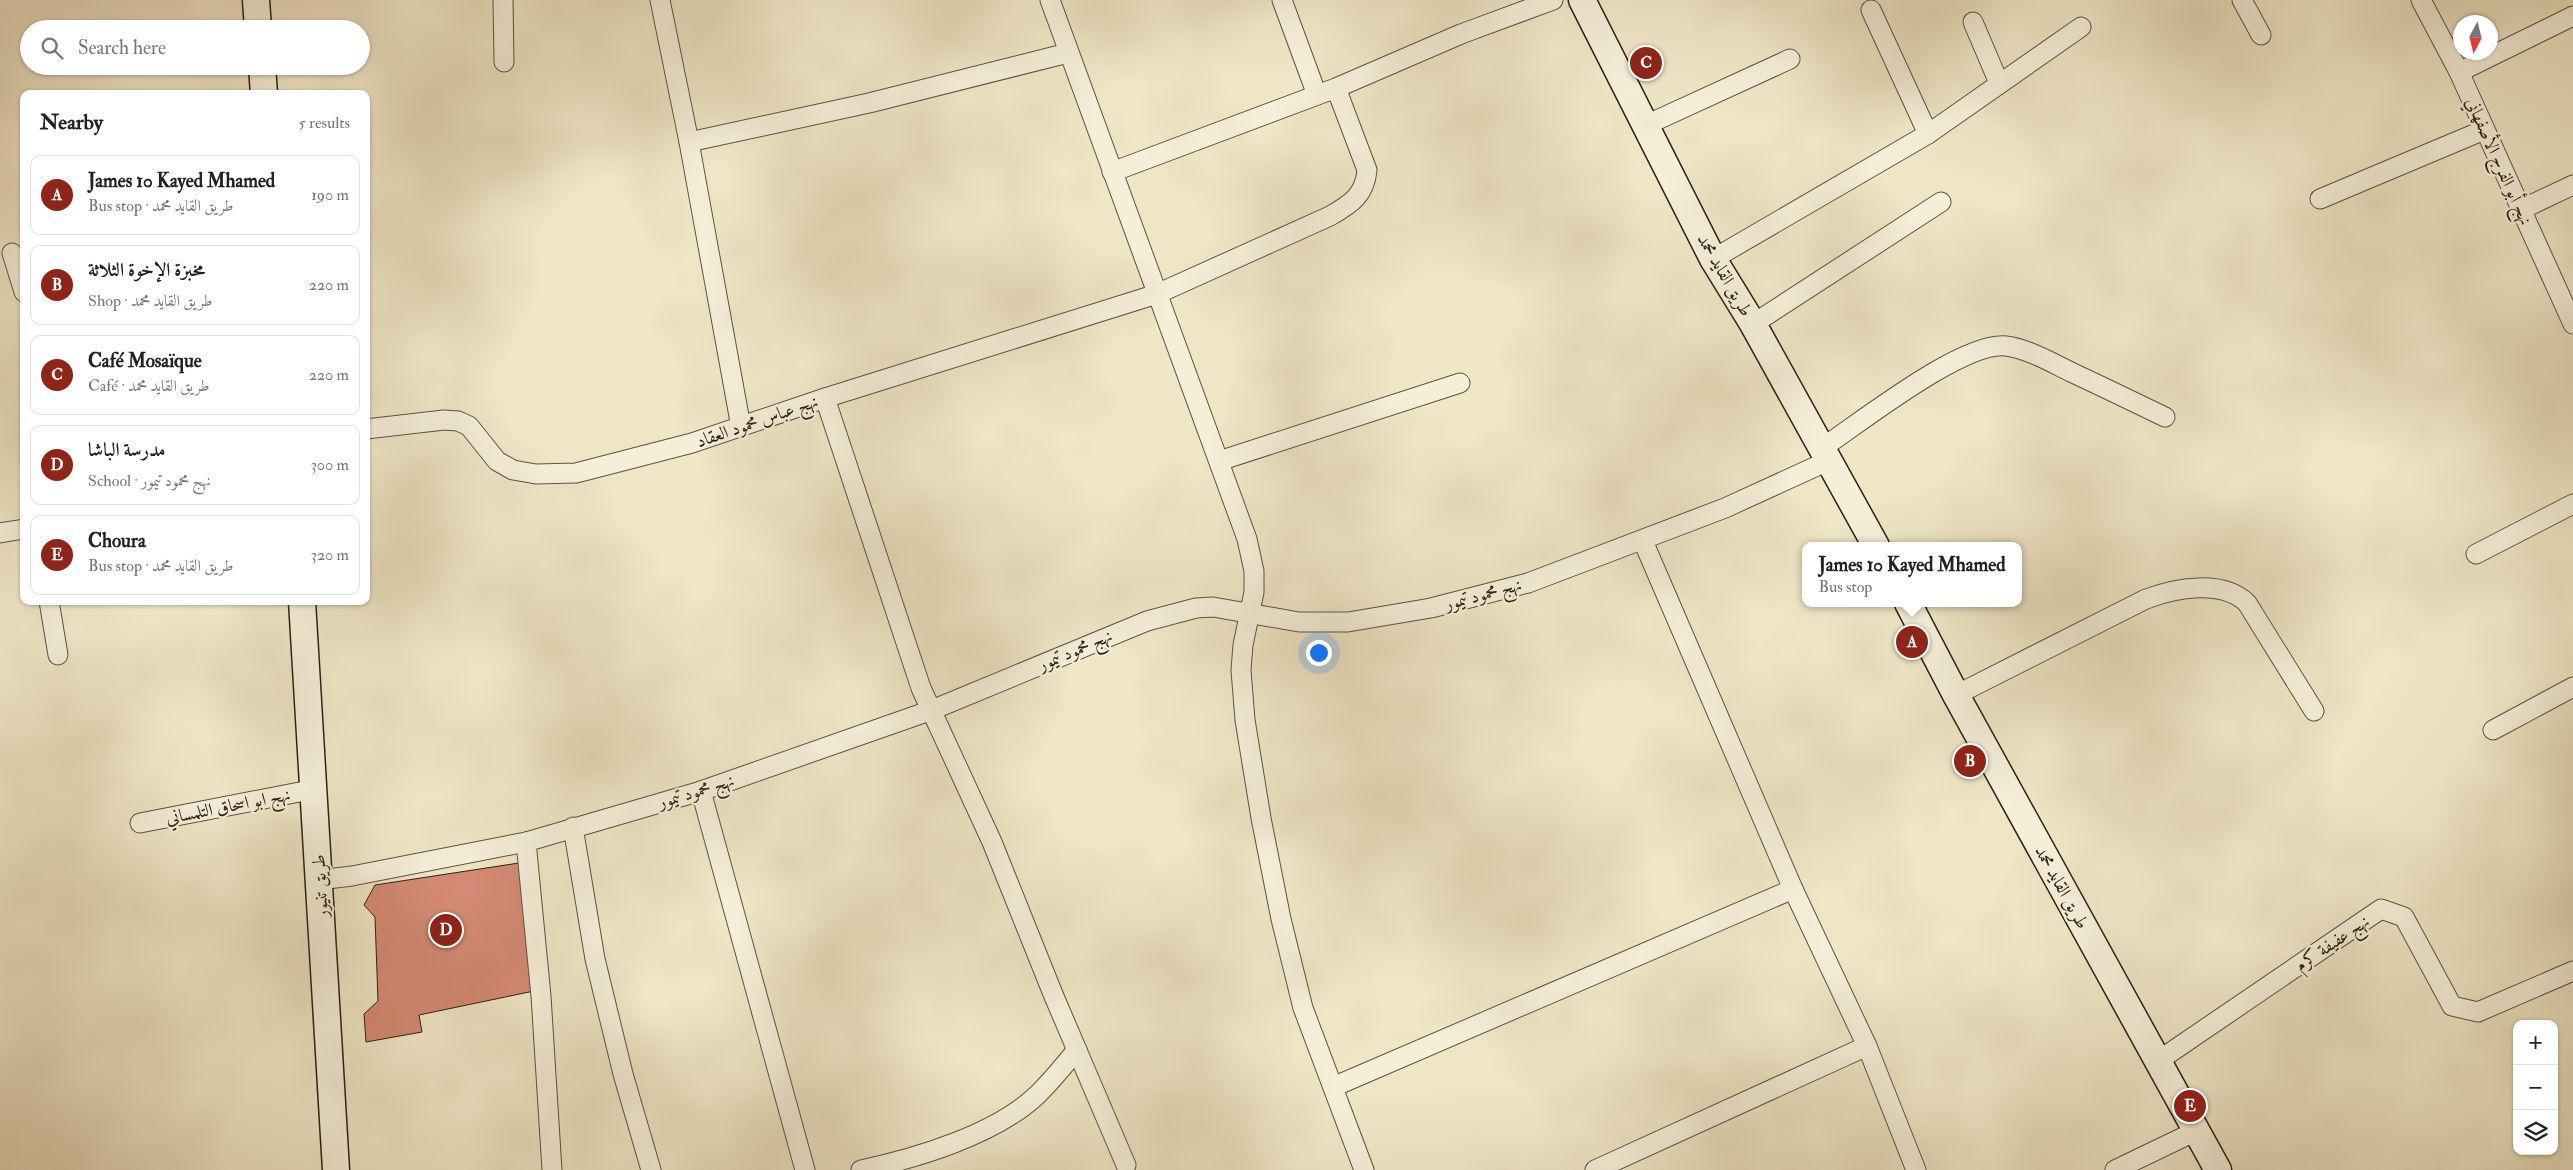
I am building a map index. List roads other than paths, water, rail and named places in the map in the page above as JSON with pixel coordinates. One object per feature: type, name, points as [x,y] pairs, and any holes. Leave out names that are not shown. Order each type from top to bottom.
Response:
[{"type":"main road","points":[[256,0],[257,20]]},
{"type":"main road","name":"طريق القايد محمد","points":[[1582,0],[1644,126],[1713,259],[1753,324],[1874,542]]},
{"type":"main road","points":[[263,75],[264,90]]},
{"type":"main road","name":"طريق تنيور","points":[[302,605],[315,789],[336,1170]]},
{"type":"main road","name":"طريق القايد محمد","points":[[1910,607],[1956,695],[2218,1170]]},
{"type":"street","points":[[503,0],[504,62]]},
{"type":"street","points":[[660,0],[689,142],[740,427]]},
{"type":"street","points":[[1050,0],[1247,539],[1254,571],[1254,592],[1244,644],[1242,670],[1245,720],[1261,818],[1281,919],[1304,1008],[1364,1170]]},
{"type":"street","points":[[1282,0],[1317,95]]},
{"type":"street","points":[[1112,172],[1336,88],[1461,34],[1553,0]]},
{"type":"street","points":[[2242,0],[2261,34]]},
{"type":"street","name":"نهج أبو الفرج الأصفهاني","points":[[2421,0],[2459,72],[2573,324]]},
{"type":"street","points":[[1871,10],[1928,134]]},
{"type":"street","points":[[2459,72],[2573,16]]},
{"type":"street","points":[[1973,22],[1999,83]]},
{"type":"street","points":[[1713,259],[1928,134],[2081,27]]},
{"type":"street","points":[[689,142],[869,103],[1068,53]]},
{"type":"street","points":[[1644,126],[1790,59]]},
{"type":"street","name":"نهج عباس محمود العقاد","points":[[370,429],[458,421],[468,426],[497,461],[513,470],[536,474],[576,473],[692,443],[825,398],[1156,294],[1330,216],[1349,205],[1360,195],[1366,184],[1367,170],[1336,88]]},
{"type":"street","points":[[2320,199],[2484,130]]},
{"type":"street","points":[[2520,210],[2573,185]]},
{"type":"street","points":[[1753,324],[1941,202]]},
{"type":"street","points":[[12,253],[20,279]]},
{"type":"street","name":"نهج محمود تيمور","points":[[320,880],[352,876],[526,842],[573,826],[702,791],[932,710],[1147,621],[1205,607],[1299,622],[1348,622],[1431,608],[1528,583],[1643,541],[1725,508],[1826,454],[1928,376],[1975,351],[2005,346],[2036,355],[2165,417]]},
{"type":"street","points":[[1219,461],[1460,383]]},
{"type":"street","points":[[825,398],[909,658],[992,842],[1126,1165]]},
{"type":"street","points":[[2476,554],[2573,504]]},
{"type":"street","points":[[0,533],[20,530]]},
{"type":"street","points":[[1643,541],[1793,889],[1867,1046],[1916,1170]]},
{"type":"street","points":[[1956,695],[2146,599],[2173,590],[2202,589],[2226,591],[2239,595],[2247,603],[2314,711]]},
{"type":"street","points":[[50,605],[58,655]]},
{"type":"street","points":[[2493,730],[2573,687]]},
{"type":"street","name":"نهج ابو اسحاق التلمساني","points":[[140,823],[315,789]]},
{"type":"street","points":[[702,791],[805,1170]]},
{"type":"street","points":[[573,826],[595,960],[623,1074],[650,1170]]},
{"type":"street","points":[[526,842],[541,996],[552,1170]]},
{"type":"street","points":[[1333,1087],[1793,889]]},
{"type":"street","name":"نهج عفيفة كرم","points":[[2158,1061],[2381,909],[2404,917],[2452,1006],[2478,1012],[2573,971]]},
{"type":"street","points":[[1595,1170],[1867,1046]]},
{"type":"street","points":[[861,1170],[971,1138],[1007,1117],[1036,1096],[1077,1050]]},
{"type":"street","points":[[2115,1170],[2196,1131]]},
{"type":"place","name":"Café Mosaïque","points":[[1646,63]]},
{"type":"place","name":"James 10 Kayed Mhamed","points":[[1912,642]]},
{"type":"place","name":"مخبزة الإخوة الثلاثة","points":[[1970,761]]},
{"type":"place","name":"مدرسة الباشا","points":[[446,930]]},
{"type":"place","name":"Choura","points":[[2190,1106]]}]
